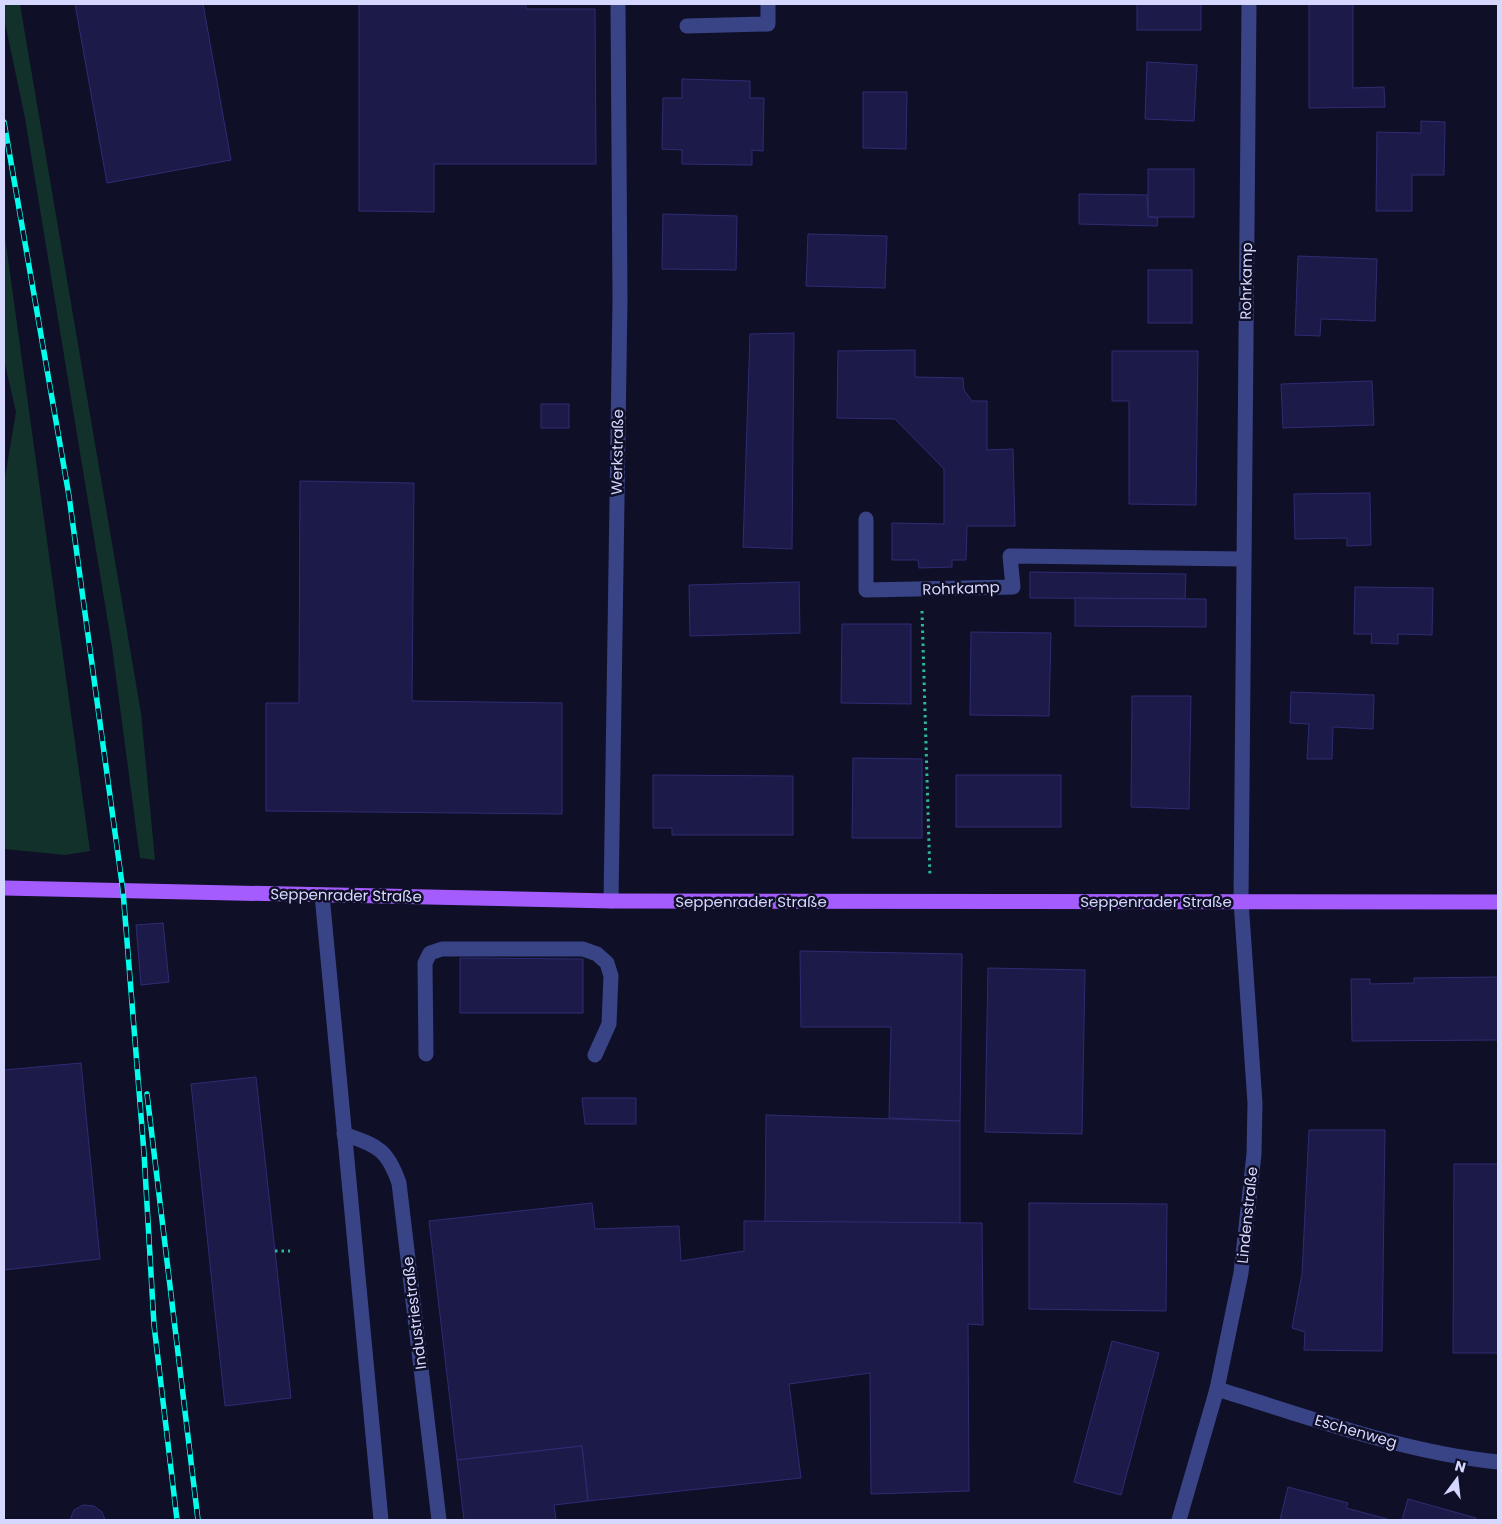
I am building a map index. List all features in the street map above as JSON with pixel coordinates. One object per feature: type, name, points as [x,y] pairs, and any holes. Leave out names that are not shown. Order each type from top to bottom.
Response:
[{"type":"main road","name":"Seppenrader Straße","points":[[4,888],[611,901],[1498,902]]},
{"type":"street","name":"Werkstraße","points":[[611,901],[620,300],[618,4]]},
{"type":"street","points":[[687,26],[768,24],[768,4]]},
{"type":"street","name":"Rohrkamp","points":[[1241,901],[1248,4]]},
{"type":"street","name":"Rohrkamp","points":[[866,519],[866,590],[1012,587],[1010,556],[1243,559]]},
{"type":"street","points":[[322,895],[381,1520]]},
{"type":"street","name":"Lindenstraße","points":[[1179,1520],[1217,1388],[1241,1273],[1254,1154],[1255,1103],[1241,901]]},
{"type":"street","points":[[426,1054],[425,963],[430,953],[442,949],[583,949],[597,954],[607,963],[611,976],[609,1024],[595,1055]]},
{"type":"street","name":"Industriestraße","points":[[344,1134],[375,1145],[392,1162],[399,1183],[439,1520]]},
{"type":"street","name":"Eschenweg","points":[[1217,1388],[1391,1442],[1463,1458],[1498,1462]]},
{"type":"path","points":[[921,590],[930,900]]},
{"type":"path","points":[[275,1251],[290,1251]]},
{"type":"green space","points":[[4,4],[20,4],[141,713],[155,860],[140,858],[112,647],[25,118],[4,18]]},
{"type":"green space","points":[[4,230],[90,851],[65,855],[4,849],[4,483],[16,412],[4,360]]},
{"type":"building","points":[[75,4],[203,4],[231,160],[107,183]]},
{"type":"building","points":[[359,4],[526,4],[526,9],[595,9],[596,164],[434,164],[434,212],[359,211]]},
{"type":"building","points":[[1137,4],[1201,4],[1201,30],[1137,30]]},
{"type":"building","points":[[1309,4],[1353,4],[1353,88],[1384,87],[1385,107],[1309,108]]},
{"type":"building","points":[[1147,62],[1197,65],[1194,121],[1145,119]]},
{"type":"building","points":[[682,79],[750,81],[750,98],[764,98],[763,151],[752,150],[752,165],[682,164],[682,150],[662,149],[663,98],[682,98]]},
{"type":"building","points":[[863,92],[907,92],[906,149],[863,148]]},
{"type":"building","points":[[1421,121],[1445,122],[1444,175],[1412,175],[1412,211],[1376,211],[1377,132],[1421,133]]},
{"type":"building","points":[[1148,169],[1194,169],[1194,217],[1148,217]]},
{"type":"building","points":[[1079,194],[1147,195],[1148,217],[1158,218],[1157,226],[1079,224]]},
{"type":"building","points":[[663,214],[737,216],[736,270],[662,269]]},
{"type":"building","points":[[808,234],[887,236],[885,288],[806,286]]},
{"type":"building","points":[[1298,256],[1377,259],[1375,321],[1321,319],[1320,336],[1295,335]]},
{"type":"building","points":[[1148,270],[1192,270],[1192,323],[1148,323]]},
{"type":"building","points":[[794,333],[792,549],[743,547],[750,334]]},
{"type":"building","points":[[915,350],[915,377],[963,378],[964,390],[972,401],[987,401],[987,450],[1013,449],[1015,526],[967,526],[966,560],[952,560],[952,567],[919,568],[918,560],[892,560],[892,523],[944,524],[944,469],[895,419],[837,418],[838,351]]},
{"type":"building","points":[[1112,351],[1198,351],[1196,505],[1129,504],[1129,401],[1112,401]]},
{"type":"building","points":[[1372,381],[1374,425],[1283,428],[1281,384]]},
{"type":"building","points":[[541,404],[569,404],[569,428],[541,428]]},
{"type":"building","points":[[300,481],[414,483],[412,701],[562,703],[562,814],[266,811],[266,703],[299,703]]},
{"type":"building","points":[[1370,493],[1371,545],[1347,546],[1347,538],[1295,539],[1294,494]]},
{"type":"building","points":[[1030,572],[1186,574],[1185,599],[1030,598]]},
{"type":"building","points":[[799,582],[800,633],[690,636],[689,585]]},
{"type":"building","points":[[1355,587],[1433,588],[1432,635],[1398,634],[1398,644],[1371,643],[1372,634],[1354,634]]},
{"type":"building","points":[[1075,598],[1206,599],[1206,627],[1075,626]]},
{"type":"building","points":[[842,624],[911,624],[911,704],[841,703]]},
{"type":"building","points":[[971,632],[1051,633],[1049,716],[970,715]]},
{"type":"building","points":[[1291,692],[1374,695],[1373,729],[1333,727],[1332,759],[1307,759],[1309,724],[1290,723]]},
{"type":"building","points":[[1132,696],[1191,696],[1189,809],[1131,807]]},
{"type":"building","points":[[853,758],[922,759],[922,838],[852,838]]},
{"type":"building","points":[[653,775],[793,776],[793,835],[672,835],[672,828],[653,828]]},
{"type":"building","points":[[956,775],[1061,775],[1061,827],[956,827]]},
{"type":"building","points":[[163,923],[169,982],[141,985],[136,925]]},
{"type":"building","points":[[800,951],[962,954],[960,1121],[889,1118],[891,1027],[801,1027]]},
{"type":"building","points":[[460,958],[583,959],[583,1013],[460,1013]]},
{"type":"building","points":[[988,968],[1085,970],[1082,1134],[985,1132]]},
{"type":"building","points":[[1498,977],[1498,1040],[1352,1041],[1351,979],[1370,979],[1370,984],[1414,983],[1414,978]]},
{"type":"building","points":[[81,1063],[100,1259],[4,1270],[4,1070]]},
{"type":"building","points":[[256,1077],[291,1398],[225,1406],[191,1084]]},
{"type":"building","points":[[582,1098],[636,1098],[636,1124],[585,1124]]},
{"type":"building","points":[[766,1115],[960,1121],[960,1224],[765,1222]]},
{"type":"building","points":[[1309,1130],[1385,1130],[1382,1351],[1304,1350],[1305,1332],[1292,1328],[1302,1274]]},
{"type":"building","points":[[1454,1164],[1498,1164],[1498,1353],[1453,1353]]},
{"type":"building","points":[[592,1203],[595,1229],[679,1226],[681,1261],[744,1251],[744,1221],[982,1223],[983,1325],[968,1324],[969,1491],[871,1494],[870,1373],[789,1384],[801,1478],[588,1501],[582,1446],[457,1460],[429,1221]]},
{"type":"building","points":[[1029,1203],[1167,1204],[1166,1311],[1029,1309]]},
{"type":"building","points":[[1112,1341],[1159,1353],[1121,1495],[1074,1482]]},
{"type":"building","points":[[582,1446],[588,1501],[554,1505],[556,1520],[464,1520],[457,1460]]},
{"type":"building","points":[[1288,1487],[1348,1503],[1346,1508],[1391,1520],[1280,1520]]},
{"type":"building","points":[[1408,1499],[1476,1518],[1476,1520],[1402,1520]]},
{"type":"building","points":[[83,1505],[94,1506],[102,1512],[105,1520],[70,1520],[74,1510]]},
{"type":"railway","points":[[4,122],[69,496],[123,891],[144,1153],[154,1325],[177,1520]]},
{"type":"railway","points":[[147,1094],[198,1520]]}]
